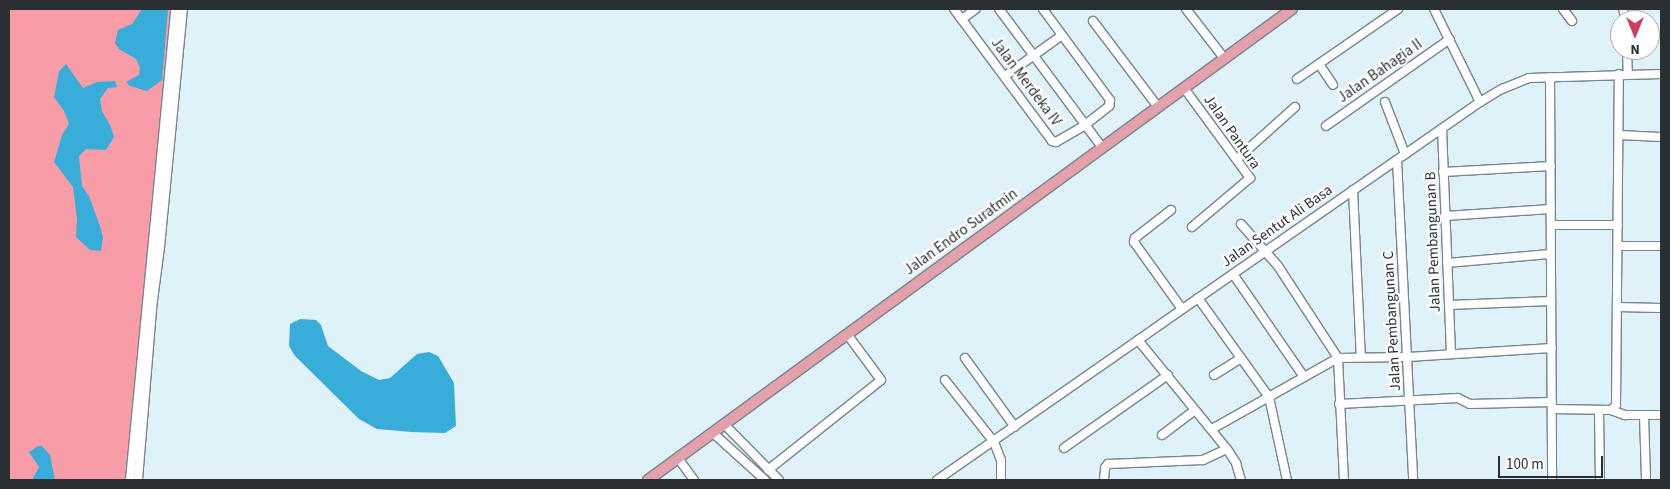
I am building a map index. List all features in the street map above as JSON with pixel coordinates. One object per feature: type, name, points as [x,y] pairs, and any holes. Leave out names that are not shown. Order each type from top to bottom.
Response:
[{"type":"main road","name":"Jalan Endro Suratmin","points":[[648,480],[1292,9]]},
{"type":"street","points":[[130,480],[175,9]]},
{"type":"street","points":[[138,480],[152,308],[160,247],[183,9]]},
{"type":"street","name":"Jalan Merdeka IV","points":[[954,9],[1053,142],[1059,142],[1085,124]]},
{"type":"street","points":[[962,19],[976,9]]},
{"type":"street","points":[[999,9],[1102,147]]},
{"type":"street","points":[[1043,9],[1110,100],[1109,106],[1085,124]]},
{"type":"street","points":[[1186,9],[1224,58]]},
{"type":"street","points":[[1297,79],[1398,9]]},
{"type":"street","points":[[1434,9],[1480,102]]},
{"type":"street","points":[[1563,9],[1572,21]]},
{"type":"street","points":[[1093,21],[1158,107]]},
{"type":"street","points":[[1004,76],[1062,35]]},
{"type":"street","name":"Jalan Bahagia II","points":[[1326,126],[1450,39]]},
{"type":"street","points":[[1627,60],[1628,74]]},
{"type":"street","points":[[1320,64],[1333,85]]},
{"type":"street","points":[[1611,410],[1614,409],[1616,400],[1619,74]]},
{"type":"street","name":"Jalan Sentut Ali Basa","points":[[937,480],[1480,102],[1518,81],[1550,77],[1661,74]]},
{"type":"street","points":[[1550,77],[1552,480]]},
{"type":"street","name":"Jalan Pantura","points":[[1184,88],[1250,176],[1250,180],[1192,227]]},
{"type":"street","points":[[1385,102],[1405,154]]},
{"type":"street","points":[[1237,159],[1295,107]]},
{"type":"street","name":"Jalan Pembangunan B","points":[[1442,128],[1451,354]]},
{"type":"street","points":[[1619,135],[1661,137]]},
{"type":"street","name":"Jalan Pembangunan C","points":[[1397,160],[1413,480]]},
{"type":"street","points":[[1444,172],[1551,166]]},
{"type":"street","points":[[1353,190],[1361,357]]},
{"type":"street","points":[[1171,210],[1135,238],[1134,242],[1182,309]]},
{"type":"street","points":[[1445,216],[1551,210]]},
{"type":"street","points":[[1242,224],[1266,251],[1338,358],[1344,480]]},
{"type":"street","points":[[1551,225],[1618,225]]},
{"type":"street","points":[[1618,246],[1661,246]]},
{"type":"street","points":[[1447,262],[1550,254]]},
{"type":"street","points":[[1233,274],[1304,377]]},
{"type":"street","points":[[1198,298],[1269,397],[1287,480]]},
{"type":"street","points":[[1449,305],[1551,301]]},
{"type":"street","points":[[1617,307],[1661,308]]},
{"type":"street","points":[[768,470],[882,380],[847,334]]},
{"type":"street","points":[[1138,340],[1227,449],[1236,463],[1241,480]]},
{"type":"street","points":[[1212,429],[1338,358],[1408,357],[1552,348]]},
{"type":"street","points":[[966,358],[1015,427]]},
{"type":"street","points":[[1214,375],[1241,358]]},
{"type":"street","points":[[1064,448],[1168,375]]},
{"type":"street","points":[[945,380],[994,442],[1001,460],[1001,480]]},
{"type":"street","points":[[1339,404],[1458,398],[1470,404],[1611,410],[1620,415],[1661,414]]},
{"type":"street","points":[[1162,435],[1196,410]]},
{"type":"street","points":[[1599,410],[1600,480]]},
{"type":"street","points":[[1644,415],[1646,480]]},
{"type":"street","points":[[724,424],[780,480]]},
{"type":"street","points":[[713,433],[766,480]]},
{"type":"street","points":[[1104,480],[1108,464],[1203,460],[1227,449]]},
{"type":"street","points":[[678,458],[694,480]]},
{"type":"shaded area","points":[[9,9],[173,9],[134,480],[9,480]]},
{"type":"water","points":[[142,9],[168,9],[162,80],[147,91],[130,86],[126,82],[139,75],[140,68],[136,59],[119,49],[115,43],[118,30],[132,24]]},
{"type":"water","points":[[66,64],[83,88],[97,82],[115,81],[117,87],[108,88],[100,99],[102,111],[114,137],[106,150],[86,149],[79,156],[82,186],[89,196],[101,229],[103,238],[101,251],[90,250],[76,237],[77,219],[73,187],[54,162],[62,135],[69,124],[64,111],[54,97],[59,71]]},
{"type":"water","points":[[300,319],[316,320],[321,325],[328,346],[361,371],[379,380],[390,378],[417,354],[429,352],[438,356],[454,383],[456,426],[445,433],[412,432],[377,429],[359,419],[295,356],[289,346],[290,324]]},
{"type":"water","points":[[38,446],[42,446],[50,455],[55,480],[32,480],[39,467],[29,452]]}]
